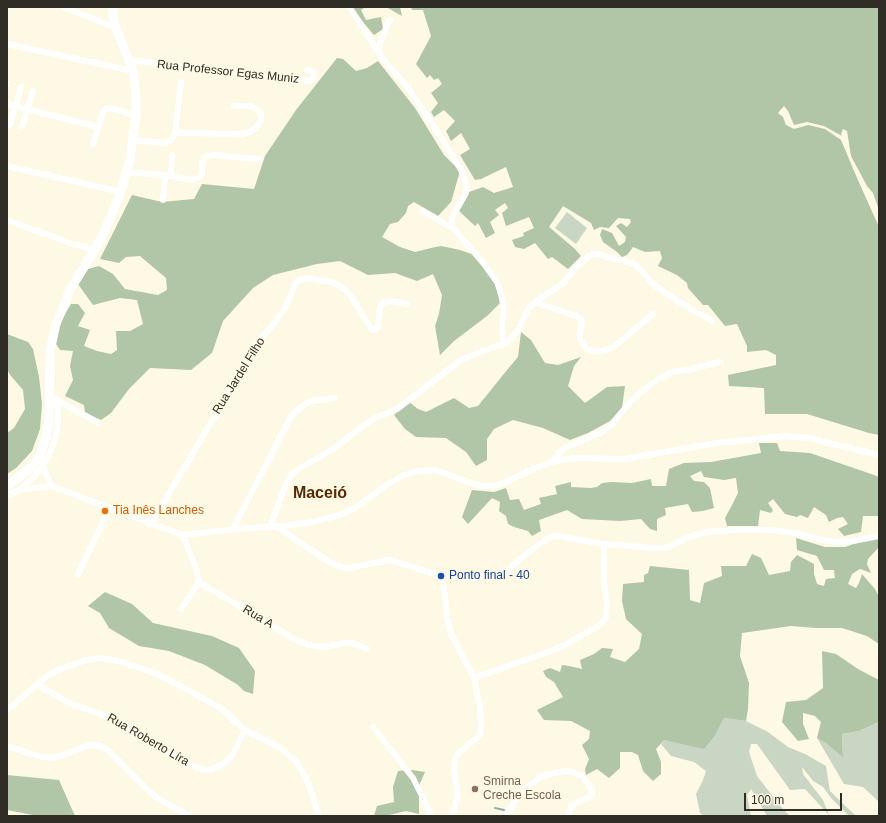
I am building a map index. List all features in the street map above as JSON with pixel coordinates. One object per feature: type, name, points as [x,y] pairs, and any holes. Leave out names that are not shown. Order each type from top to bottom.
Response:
[{"type":"main road","points":[[7,486],[22,476],[38,459],[40,454],[46,438],[53,396],[50,351],[56,324],[70,290],[105,230],[121,192],[127,172],[136,115],[136,95],[133,71],[116,28],[112,7]]},
{"type":"street","points":[[64,7],[116,28]]},
{"type":"street","points":[[349,7],[385,61],[408,88],[436,129],[466,180],[466,193],[452,219],[454,229]]},
{"type":"street","points":[[380,53],[382,36],[390,20]]},
{"type":"street","points":[[7,44],[133,71]]},
{"type":"street","name":"Rua Professor Egas Muniz","points":[[129,60],[310,81],[313,79],[314,74],[312,71],[307,70]]},
{"type":"street","points":[[133,140],[168,142],[171,140],[176,132],[181,82]]},
{"type":"street","points":[[10,125],[21,87]]},
{"type":"street","points":[[22,128],[33,91]]},
{"type":"street","points":[[7,104],[98,127]]},
{"type":"street","points":[[176,132],[184,134],[242,134],[248,133],[256,128],[261,120],[261,114],[257,109],[251,106],[234,106]]},
{"type":"street","points":[[93,144],[103,112],[107,108],[136,115]]},
{"type":"street","points":[[163,200],[172,155]]},
{"type":"street","points":[[127,172],[193,180],[202,172],[202,163],[208,156],[214,155],[259,158]]},
{"type":"street","points":[[7,166],[121,192]]},
{"type":"street","points":[[423,211],[454,229],[484,264],[497,282],[502,296],[504,311],[502,323],[504,345]]},
{"type":"street","points":[[7,220],[94,251]]},
{"type":"street","points":[[273,526],[286,484],[290,476],[296,470],[333,448],[376,418],[397,409],[461,360],[493,347],[504,345],[517,332],[529,308],[535,302],[562,284],[577,266],[588,256],[598,254],[627,261],[636,266],[654,285],[712,321]]},
{"type":"street","name":"Rua Jardel Filho","points":[[151,524],[235,382],[248,357],[285,308],[296,282],[306,278],[332,282],[340,286],[350,295],[372,330],[375,330],[378,327],[380,308],[384,303],[391,301],[407,304]]},
{"type":"street","points":[[535,302],[579,317],[582,322],[580,339],[588,350],[596,351],[603,351],[613,347],[653,314]]},
{"type":"street","points":[[552,462],[564,448],[602,432],[611,425],[631,401],[655,381],[672,372],[720,362]]},
{"type":"street","points":[[53,396],[97,422]]},
{"type":"street","points":[[7,496],[19,490],[33,478],[43,466],[51,451],[58,422],[58,409],[53,396]]},
{"type":"street","points":[[233,529],[290,418],[298,408],[311,401],[335,398]]},
{"type":"street","points":[[19,490],[51,486],[182,535],[312,522],[340,515],[356,508],[388,484],[413,472],[434,470],[482,486],[493,486],[502,484],[533,469],[552,462],[573,458],[624,459],[717,443],[785,436],[809,438],[879,456]]},
{"type":"street","points":[[43,466],[51,486]]},
{"type":"street","points":[[78,574],[110,508]]},
{"type":"street","points":[[273,526],[329,562],[340,566],[348,568],[390,560],[441,576],[472,578],[496,575],[506,571],[541,542],[548,538],[557,536],[604,544],[662,548],[669,547],[689,537],[706,532],[732,530],[773,530],[836,542],[853,541],[879,536]]},
{"type":"street","points":[[181,609],[199,582],[196,569],[182,535]]},
{"type":"street","points":[[474,678],[551,651],[567,644],[600,625],[606,617],[607,602],[604,582],[604,544]]},
{"type":"street","points":[[441,576],[445,594],[447,618],[451,634],[474,678],[480,707],[481,725],[480,734],[471,744],[458,753],[454,759],[458,797],[452,816]]},
{"type":"street","name":"Rua A","points":[[199,582],[294,639],[309,645],[321,647],[344,643],[367,649]]},
{"type":"street","points":[[7,710],[47,676],[58,670],[86,660],[100,658],[119,661],[157,674],[186,689],[222,709],[245,730],[280,748],[296,761],[303,773],[309,785],[319,816]]},
{"type":"street","name":"Rua Roberto Líra","points":[[37,684],[69,702],[114,719],[181,760],[197,768],[207,770],[215,768],[226,762],[233,754],[245,730]]},
{"type":"street","points":[[373,727],[413,778],[429,810],[430,816]]},
{"type":"street","points":[[7,746],[42,757],[52,758],[90,744],[100,746],[108,750],[151,793],[189,816]]},
{"type":"street","points":[[505,816],[524,790],[540,777],[565,771],[573,772],[582,776],[592,791],[588,798],[579,801],[572,806],[569,810],[568,816]]},
{"type":"green space","points":[[350,7],[366,7],[361,10],[366,20],[381,17],[383,29],[374,35]]},
{"type":"green space","points":[[386,7],[400,7],[402,16]]},
{"type":"green space","points":[[411,7],[879,7],[879,210],[873,193],[867,186],[851,156],[847,131],[843,129],[841,134],[842,136],[824,126],[807,122],[794,125],[788,111],[784,106],[778,113],[783,117],[786,125],[794,129],[808,125],[825,129],[841,140],[879,227],[879,435],[807,414],[765,414],[764,388],[729,386],[728,375],[776,365],[776,355],[766,350],[747,352],[747,346],[737,324],[725,326],[708,305],[703,305],[688,288],[687,283],[677,275],[658,266],[662,258],[660,251],[645,252],[633,247],[627,255],[622,257],[603,242],[600,235],[602,229],[612,233],[619,246],[625,242],[626,237],[616,226],[621,223],[627,227],[631,222],[630,219],[618,218],[609,228],[600,227],[594,230],[591,223],[563,206],[549,227],[581,256],[568,269],[552,257],[548,259],[535,243],[524,249],[515,247],[512,240],[524,236],[523,233],[534,228],[529,217],[506,226],[502,213],[508,208],[505,203],[495,210],[499,215],[490,222],[495,233],[486,238],[478,223],[475,226],[459,211],[469,192],[483,187],[494,193],[513,187],[506,167],[481,179],[475,180],[460,155],[470,149],[461,133],[451,141],[446,131],[455,121],[444,110],[434,117],[431,112],[438,103],[431,93],[442,84],[438,78],[434,80],[430,75],[427,78],[416,64],[431,36],[423,10],[412,10]]},
{"type":"green space","points":[[337,58],[343,59],[356,71],[367,68],[378,61],[415,108],[444,155],[460,171],[451,202],[438,216],[414,202],[408,206],[406,213],[398,222],[390,224],[382,237],[400,247],[415,252],[441,246],[474,255],[494,279],[500,303],[487,316],[454,341],[440,355],[435,326],[439,314],[442,295],[433,274],[417,281],[395,273],[368,275],[340,261],[317,264],[273,275],[253,288],[223,321],[212,353],[191,370],[150,368],[129,389],[111,413],[101,420],[85,413],[84,405],[65,396],[73,380],[70,366],[73,351],[60,350],[54,341],[59,324],[71,304],[78,304],[85,313],[78,326],[90,330],[84,346],[97,351],[111,354],[117,350],[116,331],[130,331],[143,324],[137,300],[120,298],[93,305],[78,284],[88,269],[99,266],[113,274],[125,289],[158,295],[167,290],[166,278],[140,256],[126,257],[119,263],[100,259],[132,195],[162,202],[194,199],[202,184],[254,189],[265,156],[296,110]]},
{"type":"green space","points":[[567,212],[587,228],[576,244],[555,228]]},
{"type":"green space","points":[[521,332],[531,340],[545,363],[558,365],[581,357],[574,366],[568,386],[585,403],[607,387],[625,386],[621,415],[588,433],[570,440],[543,428],[513,420],[494,429],[487,439],[487,460],[476,466],[466,452],[446,438],[416,437],[405,429],[394,415],[409,402],[418,409],[426,412],[454,398],[469,408],[478,406],[518,357]]},
{"type":"green space","points":[[7,334],[28,342],[33,349],[39,377],[42,404],[40,429],[32,451],[16,468],[7,474],[7,433],[14,428],[25,409],[23,390],[7,370]]},
{"type":"green space","points":[[759,443],[777,443],[780,451],[810,453],[877,476],[879,478],[879,516],[863,516],[861,532],[844,536],[838,529],[848,524],[843,517],[829,522],[826,515],[814,507],[808,518],[800,515],[797,517],[785,514],[773,499],[768,503],[773,510],[771,513],[760,510],[758,526],[727,526],[725,518],[738,493],[736,478],[724,480],[704,477],[701,471],[690,476],[694,481],[704,482],[710,488],[714,508],[692,512],[688,504],[665,508],[666,515],[657,519],[657,531],[650,529],[641,519],[620,521],[582,519],[567,510],[539,520],[541,531],[532,536],[528,531],[508,524],[506,516],[499,511],[500,502],[492,498],[468,524],[462,517],[472,490],[494,492],[506,488],[510,500],[519,499],[524,510],[541,504],[539,498],[557,494],[555,486],[571,482],[571,487],[591,488],[597,487],[602,483],[632,483],[651,479],[652,486],[666,486],[669,469],[684,463],[711,462],[761,453]]},
{"type":"green space","points":[[796,538],[825,547],[845,547],[877,538],[879,541],[879,547],[868,559],[867,564],[871,573],[860,569],[852,574],[848,584],[856,588],[862,574],[875,589],[879,597],[879,644],[867,636],[842,628],[791,626],[742,633],[740,656],[749,683],[746,721],[724,718],[716,734],[704,749],[664,740],[656,749],[661,762],[661,774],[653,781],[643,771],[638,755],[632,752],[620,752],[620,768],[609,778],[597,769],[586,775],[585,769],[589,759],[582,745],[589,739],[590,731],[571,721],[544,720],[537,710],[563,697],[554,682],[546,677],[543,671],[550,668],[560,672],[562,665],[582,669],[580,660],[594,654],[602,648],[613,649],[610,657],[625,662],[639,649],[642,634],[626,619],[622,601],[623,584],[644,582],[644,575],[648,573],[650,566],[689,570],[690,600],[700,603],[704,583],[722,576],[721,566],[746,566],[752,554],[761,558],[769,575],[790,571],[791,562],[797,555],[814,564],[814,574],[817,584],[824,586],[826,579],[835,578],[834,570],[824,570],[817,556],[797,550]]},
{"type":"green space","points":[[105,592],[132,604],[153,623],[212,636],[239,648],[255,671],[253,694],[244,691],[238,685],[205,665],[169,651],[139,646],[109,628],[100,613],[88,606]]},
{"type":"green space","points":[[822,651],[836,654],[858,669],[879,680],[879,722],[859,731],[842,734],[843,757],[817,738],[821,722],[815,716],[803,713],[803,724],[809,739],[798,741],[782,722],[786,702],[806,700],[823,688]]},
{"type":"green space","points":[[724,718],[746,721],[768,732],[788,747],[805,754],[826,766],[830,791],[856,816],[849,816],[831,798],[823,787],[813,781],[802,767],[803,774],[823,800],[829,815],[805,789],[790,790],[757,744],[751,744],[749,752],[757,776],[790,816],[767,816],[751,789],[747,795],[751,816],[704,816],[700,813],[696,794],[706,771],[694,762],[671,756],[661,744],[664,740],[682,743],[716,734]]},
{"type":"green space","points":[[879,722],[879,802],[863,787],[844,784],[817,738],[843,756],[842,734],[859,731]]},
{"type":"green space","points":[[412,770],[425,772],[419,786],[419,814],[406,811],[385,816],[374,816],[377,806],[394,802],[393,787],[398,771]]},
{"type":"green space","points":[[7,775],[59,780],[75,816],[38,816],[7,810]]},
{"type":"waterway","points":[[495,808],[504,810]]},
{"type":"place","name":"Tia Inês Lanches","points":[[105,511]]},
{"type":"place","name":"Ponto final - 40","points":[[441,576]]},
{"type":"place","name":"Smirna Creche Escola","points":[[475,789]]},
{"type":"district","name":"Maceió","points":[[320,494]]}]
